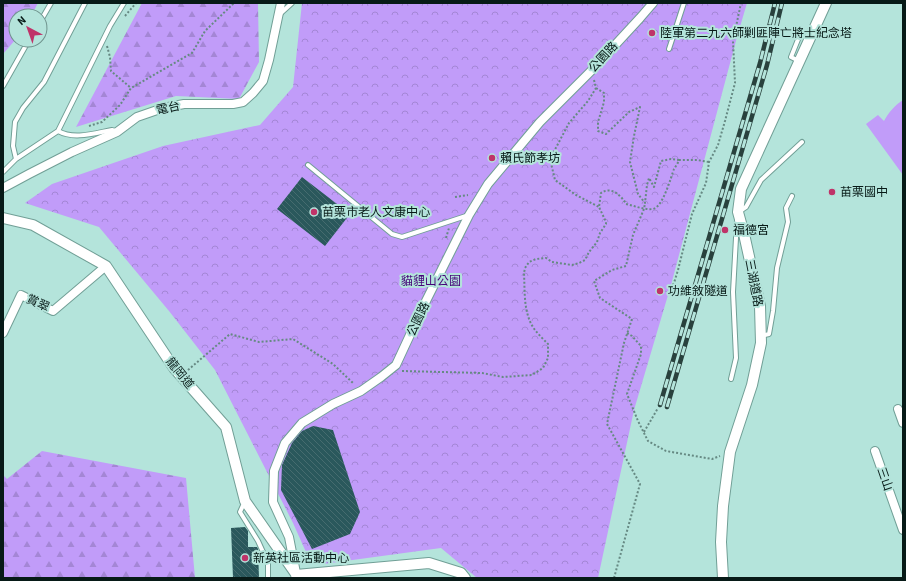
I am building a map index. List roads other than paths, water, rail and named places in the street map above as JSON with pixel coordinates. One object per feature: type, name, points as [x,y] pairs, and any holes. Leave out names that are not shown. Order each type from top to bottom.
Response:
[{"type":"street","name":"電台","points":[[3,188],[72,152],[118,132],[137,117],[163,108],[184,104],[233,104],[243,102],[263,81],[281,3]]},
{"type":"street","name":"公園路","points":[[298,577],[290,537],[273,502],[274,471],[285,443],[302,423],[333,404],[361,391],[396,365],[469,215],[488,184],[540,122],[592,70],[653,3]]},
{"type":"street","name":"三湖道路","points":[[723,578],[721,542],[723,506],[730,452],[752,385],[761,343],[760,306],[738,212],[740,189],[826,3]]},
{"type":"street","name":"龍岡道","points":[[3,218],[33,225],[106,266],[174,368],[226,427],[245,501],[298,577]]},
{"type":"street","name":"賞翠","points":[[3,333],[21,295],[54,310],[106,266]]},
{"type":"street","points":[[898,409],[903,423]]},
{"type":"street","name":"三山","points":[[875,451],[903,530]]},
{"type":"street","points":[[298,577],[429,563],[461,573],[465,578]]},
{"type":"lane","points":[[16,159],[13,146],[16,122],[23,108],[44,82],[85,3]]},
{"type":"lane","points":[[3,172],[16,159],[58,131],[110,26],[124,3]]},
{"type":"lane","points":[[279,15],[292,3]]},
{"type":"lane","points":[[669,49],[684,3]]},
{"type":"lane","points":[[799,37],[791,56],[800,61]]},
{"type":"lane","points":[[3,86],[24,48]]},
{"type":"lane","points":[[58,131],[63,134],[80,136],[112,130],[118,132]]},
{"type":"lane","points":[[731,379],[736,358],[733,292],[735,240],[738,212],[746,207],[761,180],[802,142]]},
{"type":"lane","points":[[308,165],[392,234],[402,237],[469,215]]},
{"type":"lane","points":[[760,336],[769,334],[773,311],[777,268],[788,222],[786,208],[792,196]]},
{"type":"lane","points":[[245,501],[240,512],[258,541],[268,563],[268,578]]},
{"type":"railway","points":[[660,405],[760,63],[775,3]]},
{"type":"railway","points":[[667,407],[767,65],[782,3]]},
{"type":"place","name":"陸軍第二九六師剿匪陣亡將士紀念塔","points":[[652,33]]},
{"type":"place","name":"賴氏節孝坊","points":[[492,158]]},
{"type":"place","name":"苗栗國中","points":[[832,192]]},
{"type":"place","name":"苗栗市老人文康中心","points":[[314,212]]},
{"type":"place","name":"福德宮","points":[[725,230]]},
{"type":"place","name":"功維敘隧道","points":[[660,291]]},
{"type":"place","name":"新英社區活動中心","points":[[245,558]]},
{"type":"park label","name":"貓貍山公園","points":[[431,281]]}]
